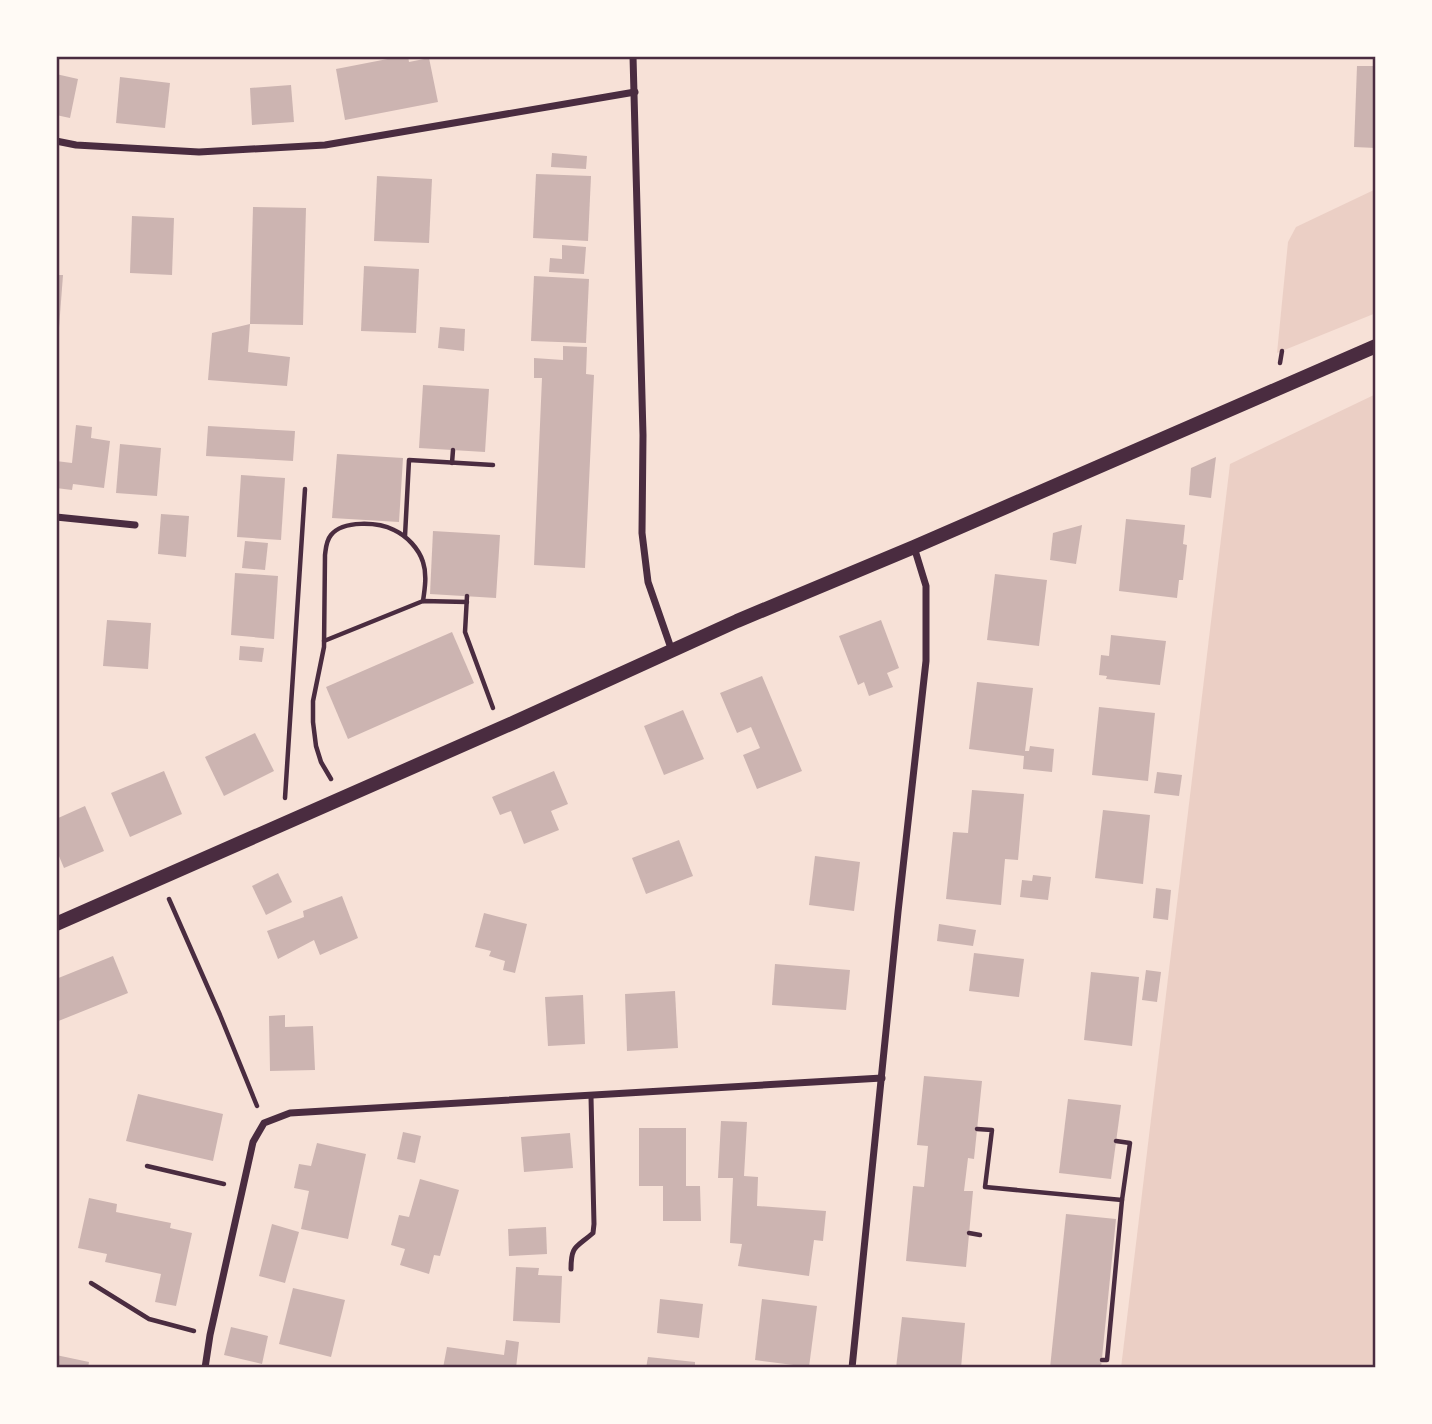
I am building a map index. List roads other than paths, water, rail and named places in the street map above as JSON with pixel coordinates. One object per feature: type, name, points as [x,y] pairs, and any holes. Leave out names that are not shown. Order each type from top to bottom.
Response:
[{"type":"main road","points":[[56,924],[673,652],[737,621],[1376,346]]},
{"type":"street","points":[[633,56],[643,435],[642,533],[648,582],[673,652]]},
{"type":"street","points":[[56,141],[76,145],[199,152],[325,145],[635,92]]},
{"type":"street","points":[[56,517],[135,525]]},
{"type":"street","points":[[852,1368],[926,661],[926,586],[914,547]]},
{"type":"street","points":[[205,1368],[253,1142],[264,1123],[290,1113],[882,1078]]},
{"type":"lane","points":[[571,1269],[571,1252],[593,1233],[591,1097]]}]
